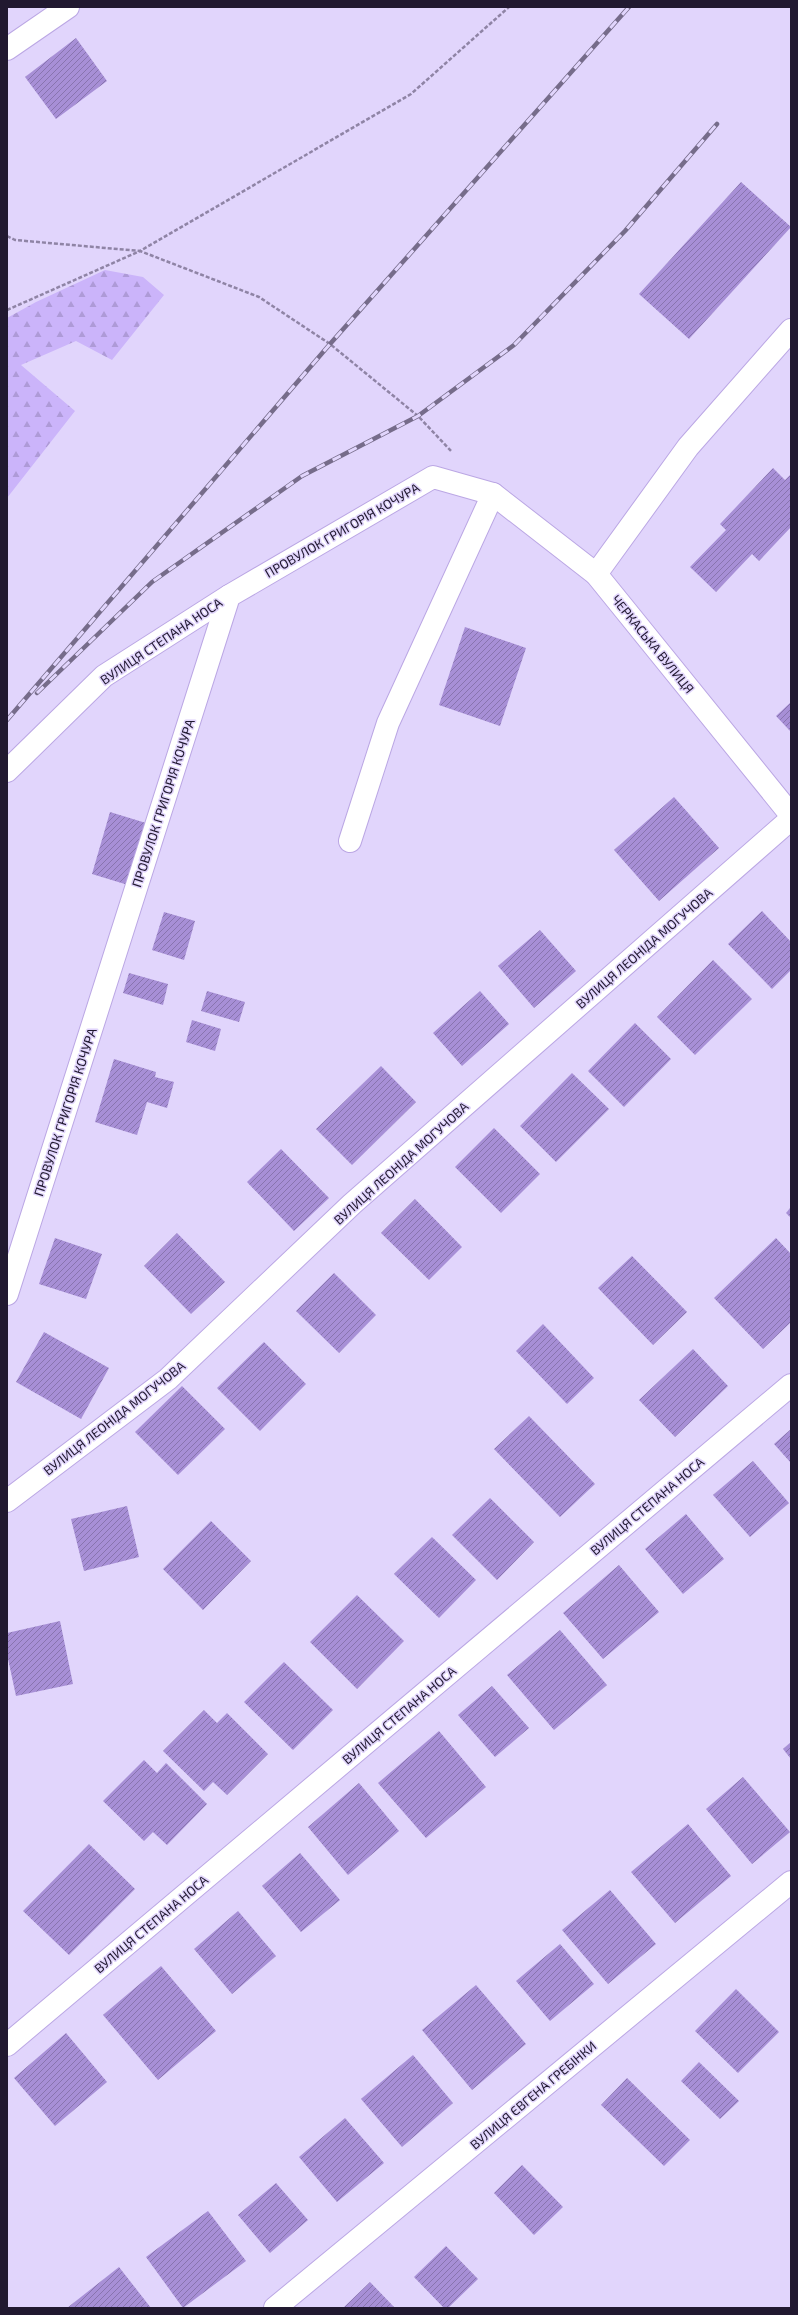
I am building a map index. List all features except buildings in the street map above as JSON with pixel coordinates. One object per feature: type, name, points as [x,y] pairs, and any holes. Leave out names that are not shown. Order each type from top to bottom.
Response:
[{"type":"street","points":[[7,49],[68,7]]},
{"type":"street","points":[[596,574],[688,447],[791,330]]},
{"type":"street","name":"ПРОВУЛОК ГРИГОРІЯ КОЧУРА","points":[[7,1294],[229,596],[434,478],[493,494]]},
{"type":"street","points":[[350,841],[388,723],[493,494]]},
{"type":"street","name":"ЧЕРКАСЬКА ВУЛИЦЯ","points":[[493,494],[596,574],[791,816]]},
{"type":"street","name":"ВУЛИЦЯ СТЕПАНА НОСА","points":[[7,771],[104,676],[229,596]]},
{"type":"street","name":"ВУЛИЦЯ ЛЕОНІДА МОГУЧОВА","points":[[7,1501],[168,1379],[352,1204],[791,819]]},
{"type":"street","name":"ВУЛИЦЯ СТЕПАНА НОСА","points":[[7,2045],[791,1385]]},
{"type":"street","name":"ВУЛИЦЯ ЄВГЕНА ГРЕБІНКИ","points":[[275,2308],[791,1882]]},
{"type":"path","points":[[7,310],[140,251],[412,94],[509,7]]},
{"type":"path","points":[[7,236],[14,240],[140,251],[259,297],[330,344],[418,416],[455,455]]},
{"type":"green space","points":[[105,270],[143,277],[164,295],[112,360],[76,341],[21,365],[75,411],[7,498],[7,318],[36,302]]},
{"type":"railway","points":[[7,720],[330,344],[629,7]]},
{"type":"railway","points":[[37,693],[152,582],[302,476],[418,416],[514,345],[625,231],[717,124]]}]
